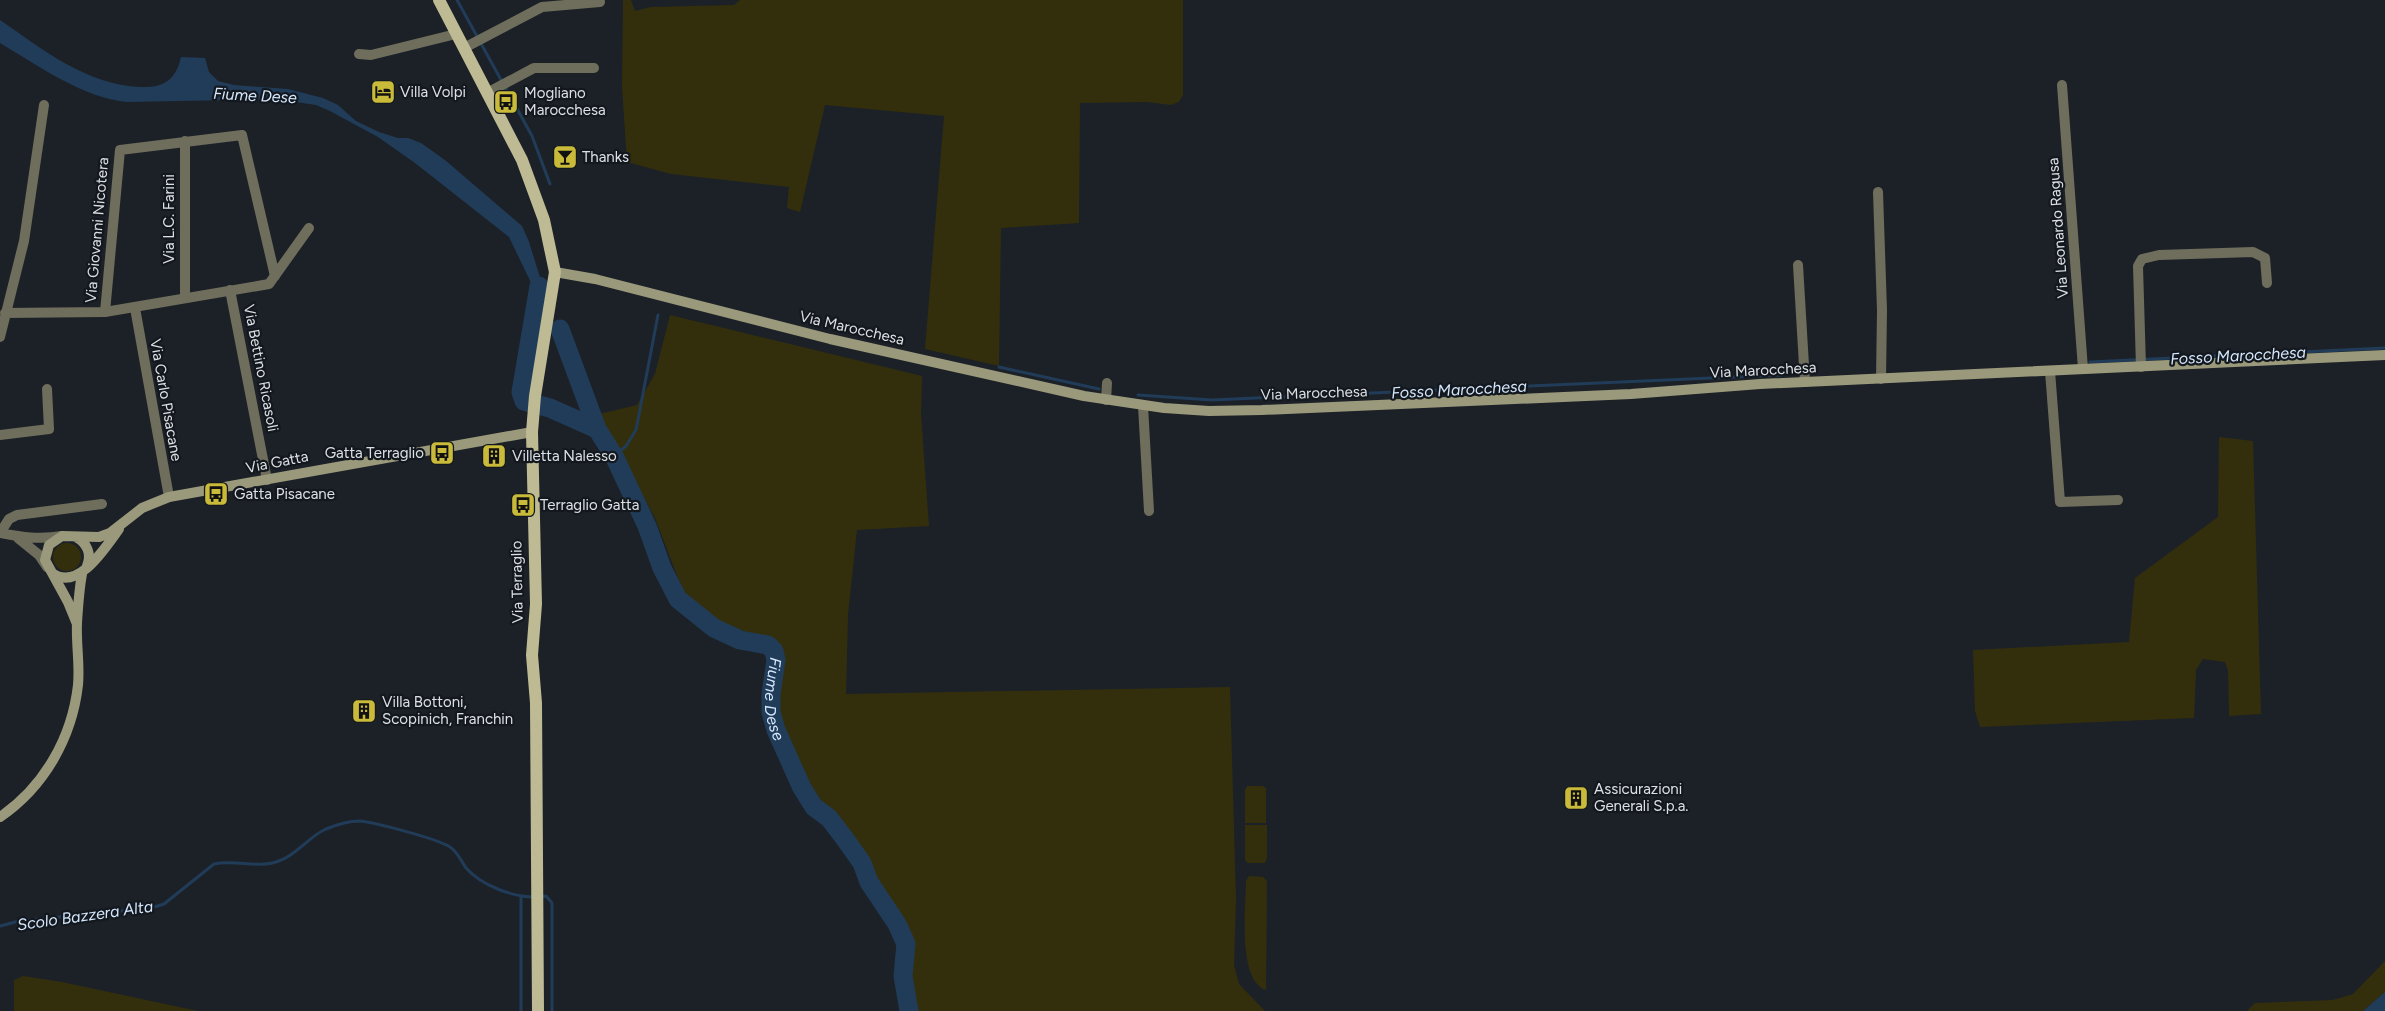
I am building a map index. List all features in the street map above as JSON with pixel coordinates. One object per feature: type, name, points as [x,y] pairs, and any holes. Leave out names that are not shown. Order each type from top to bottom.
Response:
[{"type":"main road","name":"Via Terraglio","points":[[439,0],[456,34],[474,43],[487,92],[522,160],[537,198],[550,238],[555,272],[535,396],[532,432],[536,604],[532,655],[536,703],[538,1011]]},
{"type":"street","points":[[474,43],[542,6],[600,2]]},
{"type":"street","points":[[359,54],[371,55],[456,34]]},
{"type":"street","points":[[487,92],[534,68],[594,68]]},
{"type":"street","name":"Via Leonardo Ragusa","points":[[2062,86],[2083,369]]},
{"type":"street","points":[[0,337],[24,241],[44,105]]},
{"type":"street","points":[[185,141],[242,135],[275,276]]},
{"type":"street","name":"Via Giovanni Nicotera","points":[[105,312],[120,150],[185,141]]},
{"type":"street","name":"Via L.C. Farini","points":[[185,141],[185,298]]},
{"type":"street","points":[[1878,192],[1882,310],[1881,379]]},
{"type":"street","points":[[5,313],[105,312],[269,284],[309,228]]},
{"type":"street","points":[[2141,362],[2138,266],[2142,259],[2159,254],[2253,252],[2265,258],[2267,283]]},
{"type":"street","points":[[1798,265],[1805,382]]},
{"type":"street","name":"Via Marocchesa","points":[[555,272],[594,279],[672,300],[1005,380],[1143,406],[1209,411],[1631,394],[1805,382],[2083,369],[2141,362],[2385,355]]},
{"type":"street","name":"Via Bettino Ricasoli","points":[[230,290],[268,480]]},
{"type":"street","name":"Via Carlo Pisacane","points":[[134,308],[169,497]]},
{"type":"street","points":[[2050,371],[2060,502],[2118,500]]},
{"type":"street","points":[[1106,400],[1108,383]]},
{"type":"street","points":[[0,435],[49,430],[47,389]]},
{"type":"street","points":[[1143,406],[1149,512]]},
{"type":"street","name":"Via Gatta","points":[[62,536],[99,537],[142,508],[169,497],[532,432]]},
{"type":"street","points":[[62,536],[42,539],[18,538],[0,532],[9,519],[17,515],[102,504]]},
{"type":"street","name":"Via Gatta","points":[[84,571],[122,523]]},
{"type":"street","points":[[62,536],[49,545],[46,552],[50,570],[57,576],[70,579],[84,571]]},
{"type":"street","points":[[0,816],[34,787],[49,768],[64,740],[72,716],[78,684],[77,624],[84,571],[89,554],[87,546],[75,536]]},
{"type":"street","points":[[18,538],[38,555],[50,570],[68,602],[77,624]]},
{"type":"shaded area","points":[[623,0],[631,0],[635,11],[651,7],[734,5],[740,0],[1183,0],[1183,95],[1179,102],[1171,105],[1147,102],[1080,103],[1079,223],[1001,228],[999,366],[925,349],[944,116],[825,105],[800,212],[787,208],[789,187],[671,174],[627,162],[622,87]]},
{"type":"shaded area","points":[[670,315],[922,376],[921,414],[929,526],[857,530],[848,615],[846,694],[1230,687],[1236,899],[1234,965],[1239,984],[1265,1011],[903,1011],[900,998],[896,941],[883,910],[840,840],[820,815],[783,731],[776,706],[783,659],[778,644],[720,623],[702,613],[689,599],[681,586],[655,518],[618,451],[599,423],[575,362],[566,327],[572,335],[579,361],[599,414],[637,405],[655,374]]},
{"type":"shaded area","points":[[2219,437],[2253,441],[2261,714],[2229,716],[2228,671],[2225,662],[2203,659],[2196,670],[2194,718],[1980,727],[1975,711],[1973,650],[2129,642],[2135,578],[2218,517]]},
{"type":"shaded area","points":[[67,543],[77,547],[81,557],[77,567],[67,571],[57,567],[53,557],[57,547]]},
{"type":"shaded area","points":[[1247,786],[1263,786],[1266,788],[1266,823],[1245,823],[1245,790]]},
{"type":"shaded area","points":[[1245,825],[1267,825],[1267,858],[1265,863],[1248,863],[1245,860]]},
{"type":"shaded area","points":[[1249,876],[1263,877],[1267,881],[1266,990],[1257,984],[1251,973],[1247,958],[1245,907],[1246,881]]},
{"type":"shaded area","points":[[2385,961],[2385,992],[2363,1011],[2247,1011],[2255,1003],[2333,1000],[2353,994]]},
{"type":"shaded area","points":[[23,976],[62,982],[198,1011],[14,1011],[14,980]]},
{"type":"water","points":[[0,20],[66,64],[102,80],[120,85],[156,86],[168,81],[172,77],[176,72],[181,57],[205,58],[209,72],[218,81],[234,85],[288,89],[323,98],[338,105],[356,121],[379,132],[398,138],[408,138],[421,143],[445,160],[522,226],[543,287],[539,312],[534,289],[509,237],[415,163],[378,137],[316,105],[276,99],[127,102],[93,94],[61,79],[0,43]]},
{"type":"water","points":[[2385,992],[2385,1011],[2363,1011]]},
{"type":"waterway","points":[[457,0],[532,136],[550,184]]},
{"type":"waterway","name":"Fiume Dese","points":[[539,286],[521,392],[524,401],[550,408],[597,429]]},
{"type":"waterway","points":[[614,456],[626,446],[636,430],[658,315]]},
{"type":"waterway","name":"Fiume Dese","points":[[560,329],[597,429],[614,456],[647,526],[662,568],[678,599],[714,628],[740,640],[768,645],[774,651],[776,660],[771,694],[771,712],[776,730],[802,788],[814,807],[829,818],[862,863],[869,882],[897,924],[906,944],[903,976],[909,1011]]},
{"type":"waterway","name":"Fosso Marocchesa","points":[[2090,362],[2385,348]]},
{"type":"waterway","name":"Fosso Marocchesa","points":[[999,367],[1099,389]]},
{"type":"waterway","name":"Fosso Marocchesa","points":[[1138,395],[1212,400],[1781,375]]},
{"type":"waterway","name":"Scolo Bazzera Alta","points":[[0,926],[19,921],[151,908],[164,904],[214,864],[263,864],[279,861],[291,855],[320,832],[355,821],[391,828],[443,844],[453,849],[466,868],[480,880],[508,893],[535,897]]},
{"type":"waterway","name":"Scolo Bazzera Alta","points":[[541,897],[546,896],[552,903],[552,1011]]},
{"type":"waterway","points":[[521,897],[521,1011]]},
{"type":"place","name":"Villa Volpi","points":[[383,92]]},
{"type":"place","name":"Mogliano Marocchesa","points":[[506,102]]},
{"type":"place","name":"Thanks","points":[[565,157]]},
{"type":"place","name":"Gatta Terraglio","points":[[442,453]]},
{"type":"place","name":"Villetta Nalesso","points":[[494,456]]},
{"type":"place","name":"Gatta Pisacane","points":[[216,494]]},
{"type":"place","name":"Terraglio Gatta","points":[[523,505]]},
{"type":"place","name":"Villa Bottoni, Scopinich, Franchin","points":[[364,711]]},
{"type":"place","name":"Assicurazioni Generali S.p.a.","points":[[1576,798]]}]
